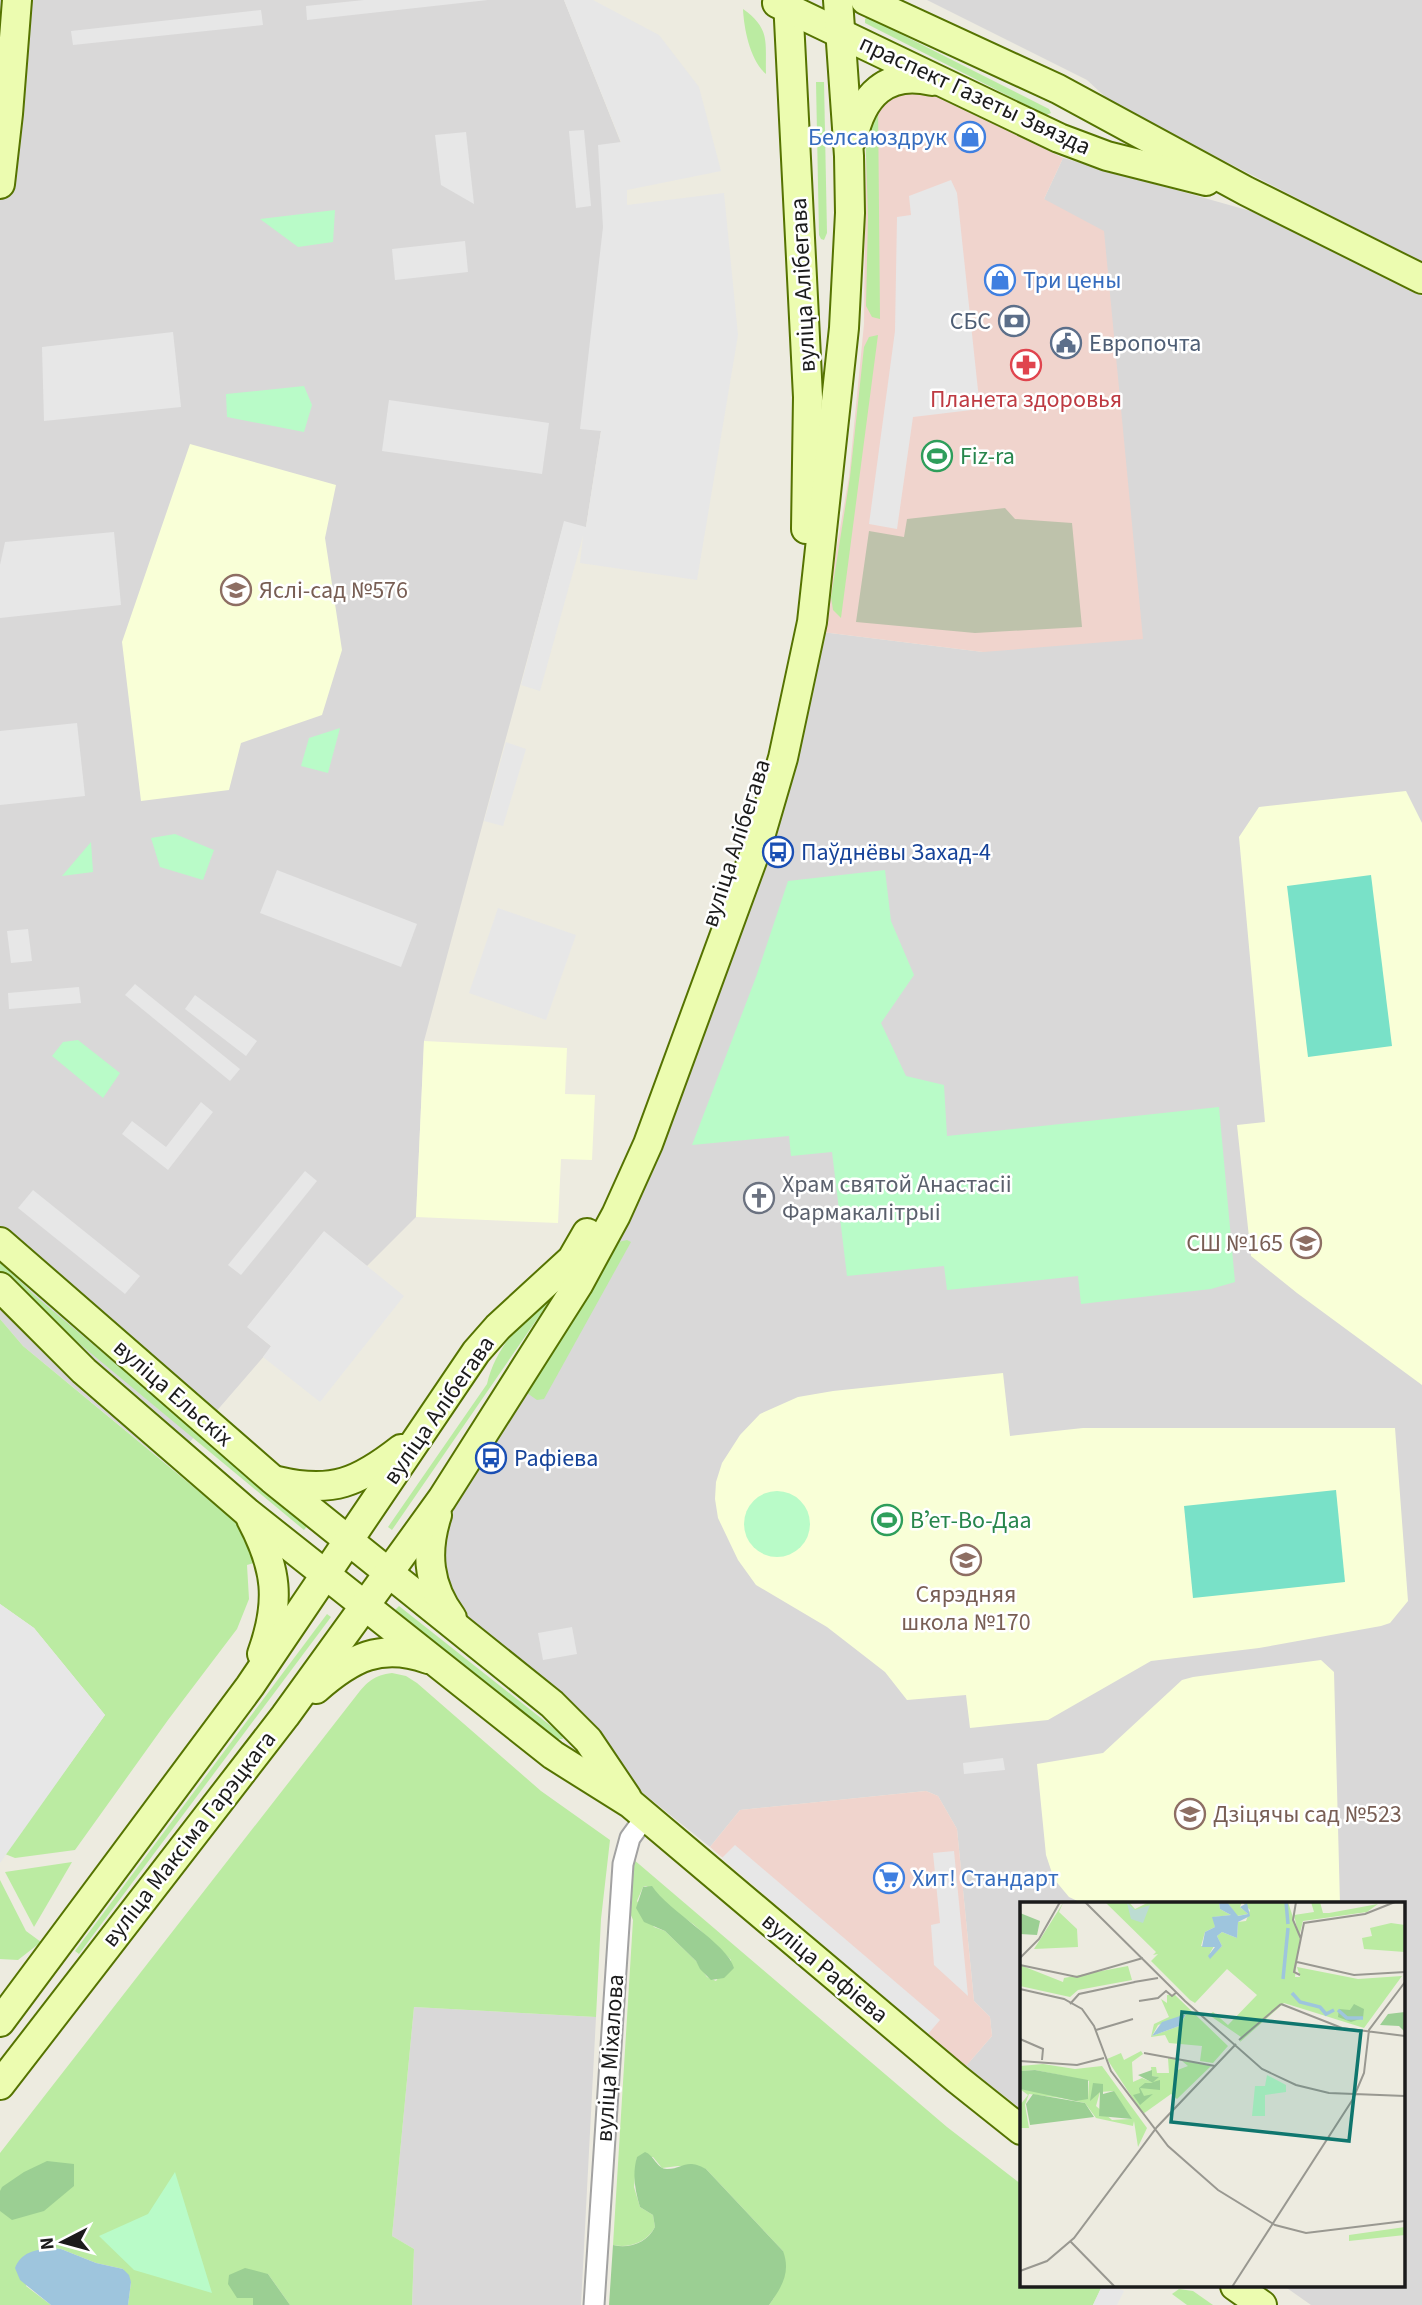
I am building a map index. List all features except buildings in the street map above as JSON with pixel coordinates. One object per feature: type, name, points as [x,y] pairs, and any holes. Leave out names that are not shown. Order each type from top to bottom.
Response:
[{"type":"main road","points":[[0,184],[17,0]]},
{"type":"main road","name":"вуліца Алібегава","points":[[376,1590],[442,1499],[555,1324],[616,1215],[648,1144],[757,847],[783,758],[812,622],[844,328],[850,213],[849,156],[838,0]]},
{"type":"main road","name":"праспект Газеты Звязда","points":[[864,0],[1058,89],[1247,191],[1422,279]]},
{"type":"main road","name":"вуліца Алібегава","points":[[324,1576],[476,1352],[498,1326],[572,1259],[593,1223],[630,1140],[681,1009],[747,819],[778,709],[794,620],[807,517],[808,397],[783,3]]},
{"type":"main road","name":"праспект Газеты Звязда","points":[[783,3],[1047,132],[1107,156],[1247,191]]},
{"type":"main road","points":[[849,156],[862,108],[879,88],[902,79],[920,78],[945,84]]},
{"type":"main road","name":"вуліца Ельскіх","points":[[0,1242],[272,1479],[349,1539]]},
{"type":"main road","name":"вуліца Ельскіх","points":[[0,1287],[84,1371],[324,1576]]},
{"type":"main road","points":[[272,1479],[299,1486],[317,1487],[352,1481],[369,1474],[422,1433]]},
{"type":"main road","points":[[442,1499],[430,1536],[431,1575],[441,1601],[465,1636]]},
{"type":"main road","points":[[248,1513],[261,1539],[272,1571],[274,1587],[274,1612],[269,1634],[250,1686]]},
{"type":"main road","name":"вуліца Рафіева","points":[[349,1539],[376,1590],[439,1663],[553,1755],[638,1810],[1020,2129]]},
{"type":"main road","name":"вуліца Рафіева","points":[[324,1576],[376,1590],[465,1636],[573,1724],[638,1810]]},
{"type":"main road","name":"вуліца Максіма Гарэцкага","points":[[0,2022],[250,1686],[324,1576]]},
{"type":"main road","name":"вуліца Максіма Гарэцкага","points":[[0,2085],[285,1716],[376,1590]]},
{"type":"main road","points":[[285,1716],[352,1661],[393,1652],[412,1654],[439,1663]]},
{"type":"main road","points":[[24,1989],[56,2012]]},
{"type":"main road","points":[[1238,2288],[1262,2305]]},
{"type":"street","name":"вуліца Міхалова","points":[[594,2305],[623,1864],[638,1810]]},
{"type":"shaded area","points":[[0,0],[564,0],[621,143],[626,162],[627,206],[604,412],[586,527],[563,527],[424,1041],[416,1217],[367,1266],[324,1232],[248,1327],[272,1347],[169,1466],[23,1346],[0,1319]]},
{"type":"shaded area","points":[[364,0],[488,0],[307,20],[306,6]]},
{"type":"shaded area","points":[[564,0],[593,0],[659,35],[699,87],[721,171],[627,190],[627,205],[724,193],[738,335],[697,580],[580,563],[583,536],[540,691],[521,685],[564,521],[586,527],[601,431],[580,429],[603,227],[598,145],[621,142]]},
{"type":"shaded area","points":[[927,0],[1422,0],[1422,262],[1113,104],[1087,80]]},
{"type":"shaded area","points":[[261,10],[263,25],[73,45],[71,31]]},
{"type":"shaded area","points":[[926,90],[1063,158],[1044,199],[1104,231],[1143,639],[983,652],[822,632],[849,477],[864,324],[866,136],[882,95]]},
{"type":"shaded area","points":[[584,130],[591,206],[576,208],[569,131]]},
{"type":"shaded area","points":[[466,132],[474,204],[441,185],[435,135]]},
{"type":"shaded area","points":[[1063,158],[1254,212],[1422,296],[1422,2305],[1311,2305],[1287,2288],[1404,2288],[1404,1902],[1020,1902],[1020,2108],[966,2066],[992,2036],[990,2017],[974,2001],[957,1829],[938,1796],[926,1791],[740,1810],[710,1847],[628,1781],[456,1610],[434,1536],[681,1088],[747,916],[774,830],[822,632],[983,652],[1044,199]]},
{"type":"shaded area","points":[[951,180],[957,193],[980,409],[913,417],[897,529],[869,524],[895,331],[897,217],[911,215],[909,196]]},
{"type":"shaded area","points":[[465,241],[468,272],[395,280],[392,249]]},
{"type":"shaded area","points":[[173,332],[181,407],[44,421],[42,347]]},
{"type":"shaded area","points":[[389,400],[549,423],[542,474],[382,451]]},
{"type":"shaded area","name":"Яслі-сад №576","points":[[190,444],[336,485],[325,538],[342,650],[322,715],[241,743],[229,790],[141,801],[122,642]]},
{"type":"shaded area","points":[[1005,508],[1015,519],[1072,523],[1082,627],[975,633],[856,622],[869,531],[904,537],[907,519]]},
{"type":"shaded area","points":[[114,532],[121,605],[0,618],[0,565],[5,542]]},
{"type":"shaded area","points":[[77,723],[85,796],[0,805],[0,731]]},
{"type":"shaded area","points":[[506,742],[526,749],[503,826],[484,821]]},
{"type":"shaded area","points":[[1406,791],[1422,823],[1422,1385],[1251,1256],[1237,1125],[1265,1122],[1239,837],[1259,807]]},
{"type":"shaded area","points":[[277,870],[417,924],[401,967],[260,913]]},
{"type":"shaded area","points":[[498,908],[576,935],[546,1020],[469,993]]},
{"type":"shaded area","points":[[28,929],[32,961],[11,963],[7,931]]},
{"type":"shaded area","points":[[135,984],[240,1069],[230,1081],[125,995]]},
{"type":"shaded area","points":[[79,987],[81,1003],[9,1009],[8,993]]},
{"type":"shaded area","points":[[195,995],[257,1041],[246,1056],[185,1009]]},
{"type":"shaded area","points":[[424,1041],[567,1048],[565,1094],[595,1095],[592,1160],[561,1159],[558,1223],[416,1217]]},
{"type":"shaded area","points":[[201,1102],[213,1112],[168,1170],[122,1134],[132,1121],[166,1147]]},
{"type":"shaded area","points":[[305,1171],[317,1181],[241,1275],[228,1265]]},
{"type":"shaded area","points":[[33,1190],[140,1276],[125,1294],[18,1208]]},
{"type":"shaded area","points":[[324,1231],[404,1296],[320,1402],[263,1357],[271,1346],[247,1327]]},
{"type":"shaded area","points":[[1003,1373],[1010,1436],[1083,1428],[1395,1428],[1408,1601],[1390,1623],[1381,1626],[1259,1648],[1151,1661],[1048,1720],[970,1728],[966,1695],[907,1700],[885,1672],[827,1627],[756,1585],[738,1560],[718,1518],[716,1482],[722,1463],[740,1435],[760,1414],[798,1397]]},
{"type":"shaded area","points":[[0,1604],[34,1628],[105,1715],[0,1863]]},
{"type":"shaded area","points":[[572,1627],[577,1654],[543,1660],[538,1633]]},
{"type":"shaded area","name":"Дзіцячы сад №523","points":[[1321,1660],[1334,1672],[1340,1902],[1080,1902],[1069,1897],[1054,1879],[1046,1855],[1037,1764],[1103,1753],[1182,1680]]},
{"type":"shaded area","points":[[1003,1758],[1005,1770],[964,1774],[963,1763]]},
{"type":"shaded area","points":[[926,1791],[938,1796],[957,1829],[974,2001],[990,2017],[992,2036],[966,2066],[710,1847],[740,1810]]},
{"type":"shaded area","points":[[735,1845],[940,2020],[928,2034],[722,1858]]},
{"type":"shaded area","points":[[954,1851],[968,1996],[934,1965],[931,1925],[940,1923],[933,1853]]},
{"type":"shaded area","points":[[414,2007],[596,2017],[581,2305],[412,2305],[414,2249],[392,2236]]},
{"type":"shaded area","points":[[1101,2288],[1117,2288],[1124,2291],[1117,2305],[1093,2305]]},
{"type":"green space","points":[[743,9],[758,23],[765,37],[766,74],[752,53],[746,35]]},
{"type":"green space","points":[[867,17],[1049,109],[1051,113],[1046,115],[865,23]]},
{"type":"green space","points":[[816,82],[824,82],[827,233],[824,240],[819,235]]},
{"type":"green space","points":[[878,100],[880,319],[872,317],[866,306],[868,217],[865,123]]},
{"type":"green space","points":[[335,210],[333,242],[298,247],[260,219]]},
{"type":"green space","points":[[878,335],[841,618],[833,610],[831,597],[850,477],[864,347],[869,337]]},
{"type":"green space","points":[[304,386],[312,405],[304,432],[227,417],[226,394]]},
{"type":"green space","points":[[340,728],[328,773],[301,766],[309,738]]},
{"type":"green space","points":[[175,834],[214,850],[203,880],[160,867],[151,838]]},
{"type":"green space","points":[[91,842],[93,872],[62,876]]},
{"type":"green space","points":[[885,870],[891,921],[914,975],[881,1023],[906,1076],[944,1085],[947,1136],[1219,1107],[1235,1282],[1211,1289],[1081,1304],[1078,1276],[947,1290],[944,1266],[847,1276],[832,1152],[791,1156],[789,1136],[692,1145],[756,977],[788,881]]},
{"type":"green space","points":[[1371,875],[1392,1046],[1308,1057],[1287,886]]},
{"type":"green space","points":[[78,1040],[120,1073],[103,1098],[52,1056],[63,1042]]},
{"type":"green space","points":[[627,1240],[631,1242],[544,1399],[537,1400],[527,1393],[614,1243]]},
{"type":"green space","points":[[0,1261],[34,1295],[308,1525],[304,1530],[28,1301],[0,1275]]},
{"type":"green space","points":[[557,1285],[555,1293],[392,1530],[388,1527],[487,1384],[491,1369],[506,1342]]},
{"type":"green space","points":[[0,1319],[23,1346],[242,1527],[257,1562],[247,1565],[249,1599],[237,1629],[75,1850],[15,1858],[5,1854],[105,1715],[34,1628],[0,1604]]},
{"type":"green space","points":[[1336,1490],[1345,1582],[1193,1598],[1184,1506]]},
{"type":"green space","points":[[777,1491],[800,1501],[810,1524],[800,1547],[777,1557],[754,1547],[744,1524],[754,1501]]},
{"type":"green space","points":[[399,1606],[561,1734],[563,1739],[558,1739],[395,1610]]},
{"type":"green space","points":[[327,1614],[331,1617],[79,1954],[75,1951]]},
{"type":"green space","points":[[392,1673],[406,1676],[417,1683],[541,1791],[610,1840],[601,1919],[596,2017],[414,2007],[392,2236],[414,2249],[412,2305],[290,2305],[268,2274],[253,2297],[253,2305],[128,2305],[131,2282],[123,2269],[51,2248],[26,2286],[51,2305],[0,2305],[0,2153],[360,1691],[376,1677]]},
{"type":"green space","points":[[633,1859],[947,2127],[1020,2183],[1020,2288],[1101,2288],[1093,2305],[769,2305],[774,2298],[783,2251],[706,2169],[678,2166],[662,2168],[653,2157],[637,2157],[634,2187],[640,2207],[653,2215],[655,2227],[647,2237],[637,2243],[613,2245],[633,1920],[628,1908]],"holes":[[[646,1886],[708,1937],[731,1960],[716,1981],[707,1977],[696,1961],[665,1931],[654,1927],[637,1901]]]},
{"type":"green space","points":[[72,1862],[34,1927],[5,1872]]},
{"type":"green space","points":[[0,1880],[26,1931],[41,1942],[18,1960],[0,1959]]},
{"type":"green space","points":[[652,1886],[671,1906],[710,1938],[729,1959],[734,1968],[724,1978],[711,1980],[665,1931],[644,1922],[636,1908],[643,1887]]},
{"type":"green space","points":[[645,2152],[667,2169],[693,2164],[706,2169],[783,2251],[786,2273],[769,2305],[609,2305],[613,2245],[637,2244],[652,2233],[655,2227],[653,2215],[640,2207],[636,2188],[637,2157]]},
{"type":"green space","points":[[47,2161],[74,2164],[74,2186],[44,2211],[12,2220],[0,2211],[2,2187]]},
{"type":"green space","points":[[175,2172],[212,2293],[134,2270],[99,2236],[148,2214]]},
{"type":"green space","points":[[245,2268],[268,2274],[290,2305],[253,2305],[253,2298],[237,2298],[228,2284],[229,2275]]},
{"type":"green space","points":[[1179,2289],[1193,2291],[1213,2305],[1187,2305],[1172,2294]]},
{"type":"water","points":[[51,2248],[123,2269],[131,2282],[128,2305],[51,2305],[20,2280],[15,2268],[25,2255]]},
{"type":"place","name":"Белсаюздрук","points":[[970,137]]},
{"type":"place","name":"Три цены","points":[[1000,280]]},
{"type":"place","name":"СБС","points":[[1014,321]]},
{"type":"place","name":"Европочта","points":[[1066,343]]},
{"type":"place","name":"Планета здоровья","points":[[1026,365]]},
{"type":"place","name":"Fiz-ra","points":[[937,456]]},
{"type":"place","name":"Яслі-сад №576","points":[[236,590]]},
{"type":"place","name":"Паўднёвы Захад-4","points":[[778,852]]},
{"type":"place","name":"Храм святой Анастасіі Фармакалітрыі","points":[[759,1198]]},
{"type":"place","name":"СШ №165","points":[[1306,1243]]},
{"type":"place","name":"Рафіева","points":[[491,1458]]},
{"type":"place","name":"Вʼет-Во-Даа","points":[[887,1520]]},
{"type":"place","name":"Сярэдняя школа №170","points":[[966,1560]]},
{"type":"place","name":"Дзіцячы сад №523","points":[[1190,1814]]},
{"type":"place","name":"Хит! Стандарт","points":[[889,1878]]}]
